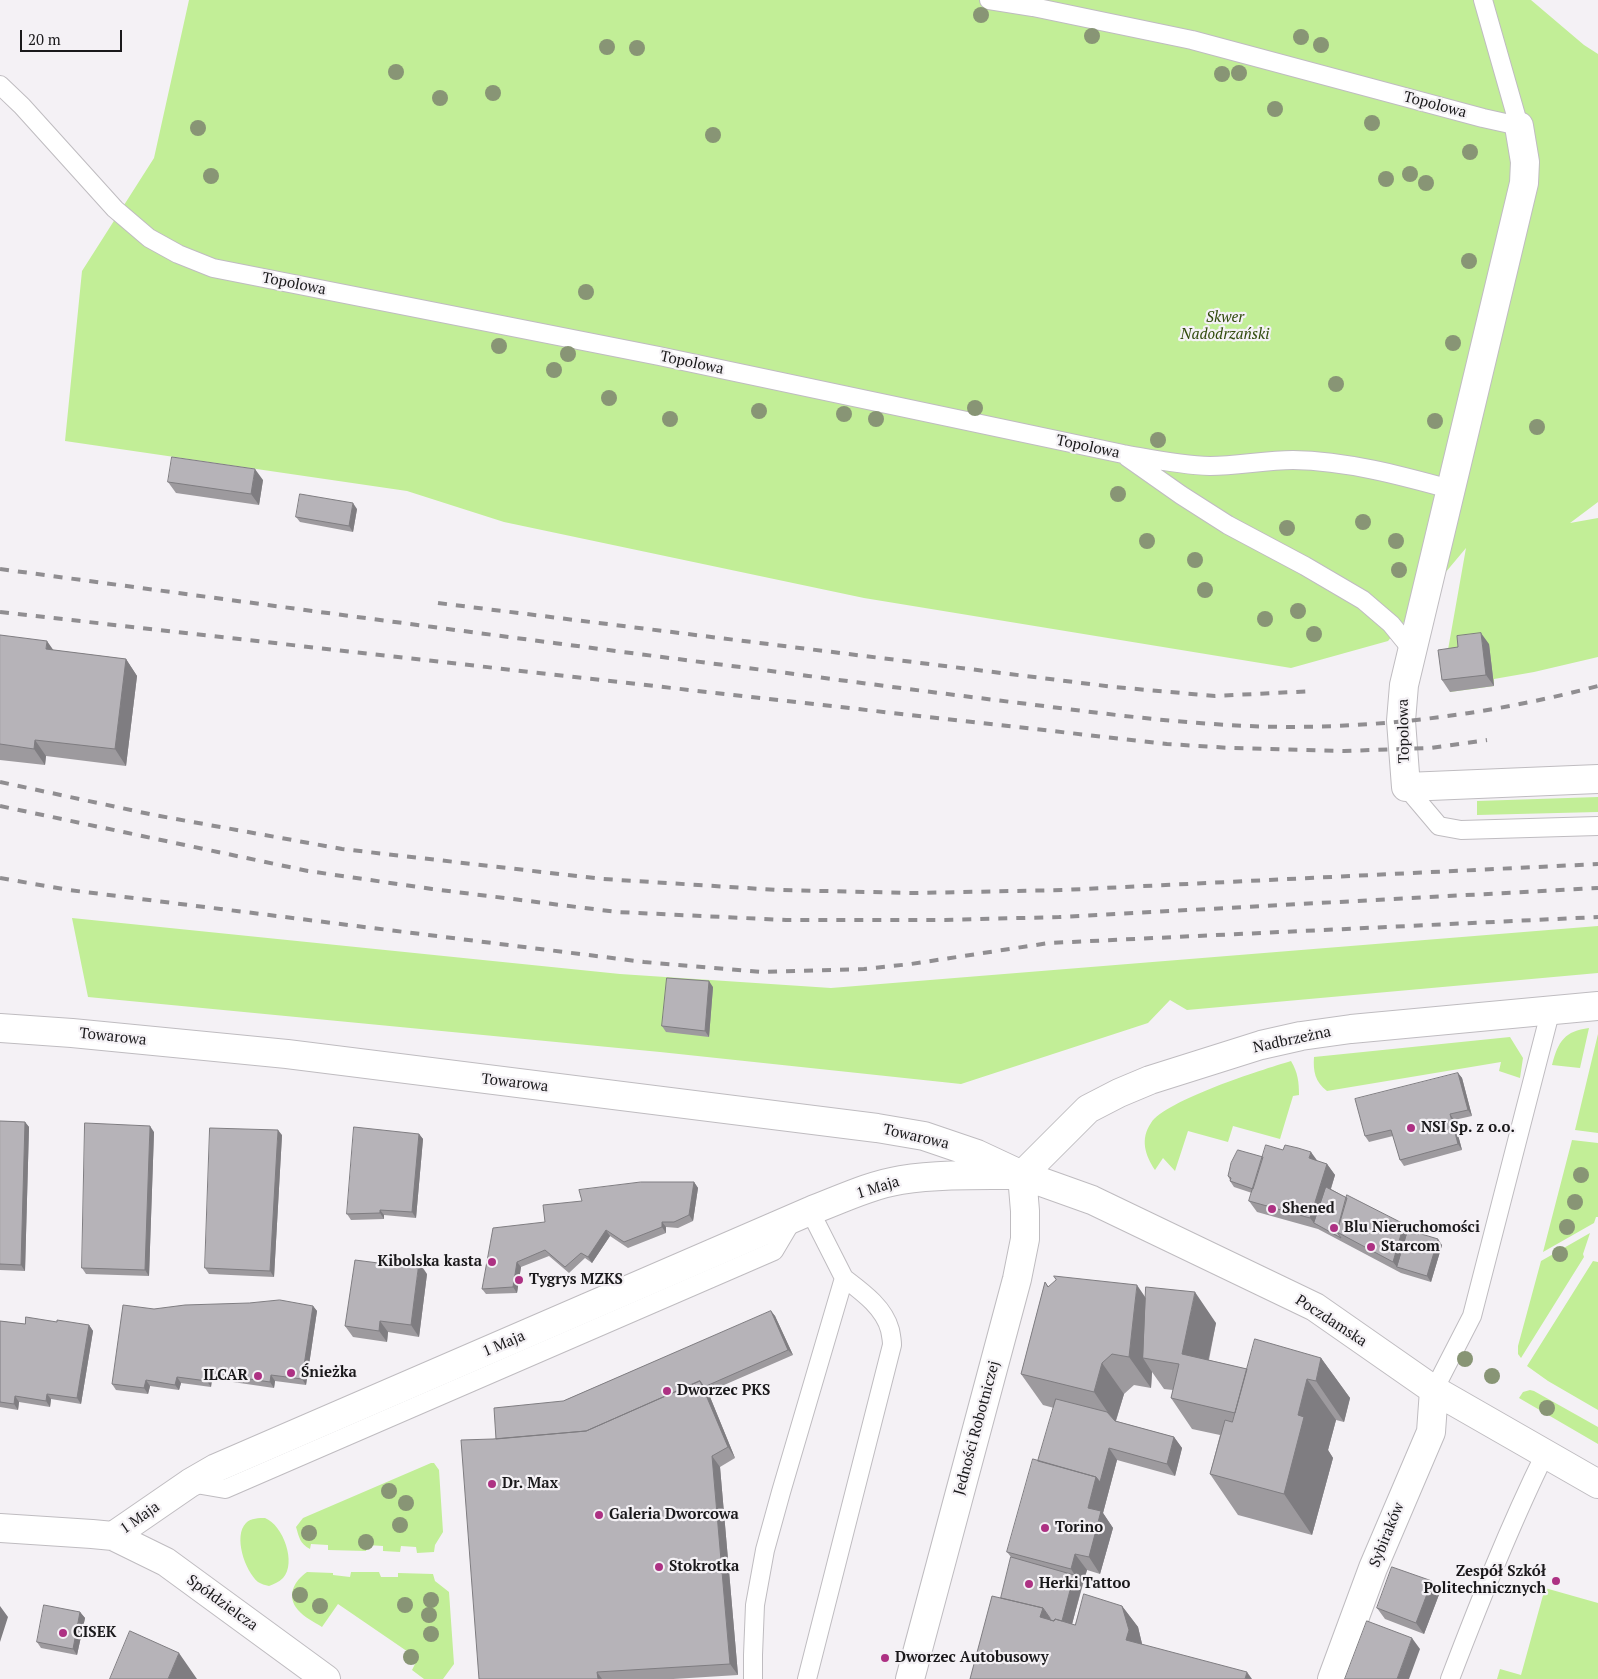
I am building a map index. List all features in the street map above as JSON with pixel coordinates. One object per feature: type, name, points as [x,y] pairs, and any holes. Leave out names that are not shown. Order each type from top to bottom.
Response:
[{"type":"street","name":"Topolowa","points":[[1406,786],[1401,721],[1404,685],[1524,183],[1525,162],[1519,126]]},
{"type":"street","points":[[1406,786],[1598,778]]},
{"type":"street","name":"Nadbrzeżna","points":[[1022,1175],[1057,1138],[1088,1110],[1119,1093],[1150,1080],[1252,1048],[1301,1036],[1351,1029],[1598,1006]]},
{"type":"street","name":"Towarowa","points":[[0,1028],[72,1033],[287,1054],[877,1128],[924,1136],[977,1154],[1022,1175]]},
{"type":"street","name":"1 Maja","points":[[0,1528],[113,1536],[190,1483],[216,1468],[802,1215],[883,1184],[901,1180],[949,1176],[1022,1175]]},
{"type":"street","name":"Poczdamska","points":[[1022,1175],[1092,1200],[1315,1307],[1434,1390],[1598,1484]]},
{"type":"street","name":"Jedności Robotniczej","points":[[910,1679],[1018,1279],[1025,1239],[1026,1211],[1022,1175]]},
{"type":"street","name":"Sybiraków","points":[[1332,1679],[1373,1568],[1430,1432],[1434,1390]]},
{"type":"street","name":"Spółdzielcza","points":[[113,1536],[166,1562],[326,1679]]},
{"type":"lane","name":"Topolowa","points":[[989,0],[1033,7],[1192,40],[1519,126]]},
{"type":"lane","points":[[1483,0],[1519,126]]},
{"type":"lane","name":"Topolowa","points":[[0,85],[22,106],[115,209],[150,238],[178,254],[213,268],[660,356],[1123,454],[1181,464],[1211,466],[1292,460],[1340,464],[1394,474],[1450,489]]},
{"type":"lane","points":[[1123,454],[1228,525],[1305,566],[1363,600],[1391,624],[1413,651]]},
{"type":"lane","points":[[1406,786],[1439,826],[1461,830],[1598,826]]},
{"type":"lane","points":[[1434,1390],[1472,1316],[1551,1009]]},
{"type":"lane","points":[[802,1215],[844,1278],[874,1304],[884,1316],[890,1329],[892,1345],[807,1679]]},
{"type":"lane","points":[[754,1679],[755,1604],[765,1550],[797,1434],[844,1278]]},
{"type":"lane","points":[[1450,1679],[1489,1578],[1545,1454]]},
{"type":"green space","name":"Skwer Nadodrzański","points":[[189,0],[1531,0],[1584,45],[1598,54],[1598,502],[1570,523],[1598,518],[1598,657],[1494,679],[1494,686],[1450,692],[1446,661],[1466,548],[1388,641],[1291,668],[864,598],[504,522],[407,491],[65,441],[82,271],[154,158]]},
{"type":"green space","points":[[1598,797],[1598,812],[1477,815],[1477,801]]},
{"type":"green space","points":[[72,918],[620,974],[831,988],[1598,926],[1598,973],[1187,1010],[1170,1000],[1148,1023],[961,1084],[660,1052],[88,997]]},
{"type":"green space","points":[[1589,1028],[1580,1068],[1552,1065],[1560,1044],[1568,1035],[1581,1029]]},
{"type":"green space","points":[[1598,1034],[1598,1133],[1575,1130]]},
{"type":"green space","points":[[1510,1037],[1523,1058],[1520,1078],[1499,1071],[1501,1062],[1327,1091],[1317,1080],[1314,1067],[1314,1057]]},
{"type":"green space","points":[[1291,1061],[1298,1078],[1299,1095],[1293,1096],[1280,1139],[1233,1126],[1228,1142],[1188,1131],[1175,1171],[1163,1158],[1155,1170],[1146,1153],[1145,1141],[1151,1123],[1160,1114],[1215,1087]]},
{"type":"green space","points":[[1572,1140],[1598,1143],[1598,1217],[1596,1217],[1594,1223],[1543,1252]]},
{"type":"green space","points":[[1590,1233],[1583,1254],[1584,1257],[1521,1358],[1518,1354],[1518,1346],[1541,1261]]},
{"type":"green space","points":[[1593,1261],[1598,1262],[1598,1410],[1548,1381],[1527,1366]]},
{"type":"green space","points":[[1530,1390],[1598,1427],[1598,1444],[1519,1398],[1523,1392]]},
{"type":"green space","points":[[434,1463],[439,1470],[443,1532],[435,1545],[434,1552],[417,1553],[416,1547],[401,1546],[400,1552],[383,1551],[383,1546],[367,1545],[366,1551],[328,1550],[328,1545],[311,1544],[310,1549],[300,1540],[296,1527],[303,1518]]},
{"type":"green space","points":[[265,1518],[272,1522],[282,1536],[286,1545],[289,1563],[283,1578],[269,1586],[259,1583],[253,1577],[245,1562],[241,1544],[242,1529],[246,1523],[253,1519]]},
{"type":"green space","points":[[307,1572],[333,1573],[333,1575],[350,1577],[351,1572],[379,1572],[381,1577],[398,1577],[398,1573],[433,1574],[435,1581],[449,1592],[454,1664],[443,1679],[424,1679],[412,1670],[415,1664],[414,1656],[338,1604],[322,1627],[312,1621],[294,1605],[292,1594],[295,1584]]},
{"type":"green space","points":[[1545,1588],[1598,1603],[1598,1679],[1497,1679],[1500,1669],[1521,1675]]},
{"type":"building","points":[[172,457],[255,469],[251,494],[168,482]]},
{"type":"building","points":[[300,494],[353,503],[349,526],[296,517]]},
{"type":"building","points":[[1481,633],[1486,675],[1442,680],[1438,650],[1458,647],[1457,636]]},
{"type":"building","points":[[0,635],[47,641],[46,649],[126,659],[115,749],[35,740],[34,749],[0,744]]},
{"type":"building","points":[[667,978],[709,981],[705,1031],[662,1026]]},
{"type":"building","name":"NSI Sp. z o.o.","points":[[1458,1073],[1468,1110],[1450,1114],[1458,1144],[1400,1160],[1391,1130],[1365,1136],[1355,1099]]},
{"type":"building","points":[[0,1121],[25,1122],[21,1265],[0,1264]]},
{"type":"building","points":[[85,1123],[150,1126],[145,1270],[82,1268]]},
{"type":"building","points":[[354,1127],[419,1134],[412,1212],[380,1210],[380,1213],[347,1214]]},
{"type":"building","points":[[210,1128],[278,1130],[270,1271],[205,1268]]},
{"type":"building","points":[[1266,1145],[1283,1150],[1285,1145],[1311,1152],[1309,1158],[1327,1164],[1310,1218],[1249,1201]]},
{"type":"building","points":[[1238,1150],[1263,1157],[1253,1189],[1230,1181],[1231,1178],[1228,1176],[1231,1163]]},
{"type":"building","points":[[641,1182],[694,1182],[689,1215],[674,1222],[662,1222],[662,1227],[624,1242],[606,1230],[588,1257],[581,1253],[565,1267],[545,1250],[517,1262],[513,1287],[482,1289],[493,1228],[545,1222],[543,1205],[582,1201],[579,1190]]},
{"type":"building","points":[[1326,1187],[1347,1198],[1337,1232],[1341,1238],[1314,1223]]},
{"type":"building","points":[[1347,1195],[1404,1224],[1393,1262],[1337,1232]]},
{"type":"building","points":[[1408,1230],[1438,1239],[1427,1276],[1397,1267]]},
{"type":"building","points":[[387,1257],[419,1262],[411,1325],[380,1321],[379,1331],[345,1326],[355,1260],[386,1264]]},
{"type":"building","points":[[1054,1276],[1137,1285],[1129,1357],[1112,1354],[1102,1363],[1094,1392],[1021,1374],[1045,1282],[1048,1287],[1056,1280]]},
{"type":"building","points":[[1146,1287],[1195,1292],[1182,1354],[1247,1369],[1235,1413],[1171,1398],[1179,1364],[1143,1358]]},
{"type":"building","points":[[280,1300],[313,1306],[302,1379],[271,1375],[270,1382],[208,1373],[207,1381],[177,1377],[175,1385],[146,1380],[144,1388],[112,1384],[123,1305],[154,1309],[185,1305]]},
{"type":"building","points":[[771,1311],[788,1350],[704,1387],[700,1381],[586,1431],[496,1439],[494,1408],[563,1401]]},
{"type":"building","points":[[26,1317],[89,1325],[77,1398],[47,1394],[46,1401],[15,1396],[14,1404],[0,1402],[0,1321],[25,1324]]},
{"type":"building","points":[[1255,1339],[1321,1358],[1316,1381],[1307,1379],[1298,1415],[1304,1417],[1284,1494],[1210,1474],[1225,1420],[1232,1422]]},
{"type":"building","name":"Galeria Dworcowa","points":[[700,1381],[728,1447],[712,1456],[730,1664],[597,1672],[598,1679],[479,1679],[461,1440],[586,1431]]},
{"type":"building","points":[[1056,1399],[1107,1412],[1115,1421],[1174,1437],[1167,1464],[1109,1448],[1100,1482],[1096,1477],[1038,1461]]},
{"type":"building","points":[[1033,1459],[1096,1477],[1088,1508],[1101,1511],[1089,1557],[1075,1554],[1071,1569],[1007,1552]]},
{"type":"building","points":[[1011,1557],[1074,1575],[1062,1621],[1050,1620],[1043,1608],[1001,1598]]},
{"type":"building","points":[[1392,1567],[1432,1581],[1416,1623],[1377,1608]]},
{"type":"building","points":[[1084,1594],[1122,1606],[1129,1630],[1126,1640],[1247,1672],[1245,1679],[970,1679],[992,1596],[1043,1608],[1040,1617],[1075,1625]]},
{"type":"building","name":"CISEK","points":[[44,1605],[80,1612],[73,1649],[37,1642]]},
{"type":"building","points":[[1367,1621],[1412,1638],[1397,1679],[1345,1679]]},
{"type":"building","points":[[130,1631],[179,1653],[168,1679],[110,1679]]},
{"type":"railway","points":[[0,569],[904,688],[1092,712],[1189,722],[1286,727],[1404,721],[1444,717],[1521,704],[1598,686]]},
{"type":"railway","points":[[438,603],[1114,687],[1215,696],[1314,691]]},
{"type":"railway","points":[[0,612],[1167,744],[1344,751],[1430,748],[1487,740]]},
{"type":"railway","points":[[0,782],[154,815],[342,849],[603,879],[778,890],[915,893],[1063,890],[1598,864]]},
{"type":"railway","points":[[0,806],[308,871],[432,889],[617,912],[786,920],[945,920],[1059,917],[1598,888]]},
{"type":"railway","points":[[0,878],[69,890],[644,962],[762,972],[864,969],[911,964],[1049,943],[1598,917]]},
{"type":"place","name":"NSI Sp. z o.o.","points":[[1411,1128]]},
{"type":"place","name":"Shened","points":[[1272,1209]]},
{"type":"place","name":"Blu Nieruchomości","points":[[1334,1228]]},
{"type":"place","name":"Starcom","points":[[1371,1247]]},
{"type":"place","name":"Kibolska kasta","points":[[492,1262]]},
{"type":"place","name":"Tygrys MZKS","points":[[519,1280]]},
{"type":"place","name":"Śnieżka","points":[[291,1373]]},
{"type":"place","name":"ILCAR","points":[[258,1376]]},
{"type":"place","name":"Dworzec PKS","points":[[667,1391]]},
{"type":"place","name":"Dr. Max","points":[[492,1484]]},
{"type":"place","name":"Galeria Dworcowa","points":[[599,1515]]},
{"type":"place","name":"Torino","points":[[1045,1528]]},
{"type":"place","name":"Stokrotka","points":[[659,1567]]},
{"type":"place","name":"Zespół Szkół Politechnicznych","points":[[1556,1581]]},
{"type":"place","name":"Herki Tattoo","points":[[1029,1584]]},
{"type":"place","name":"CISEK","points":[[63,1633]]},
{"type":"place","name":"Dworzec Autobusowy","points":[[885,1658]]}]
